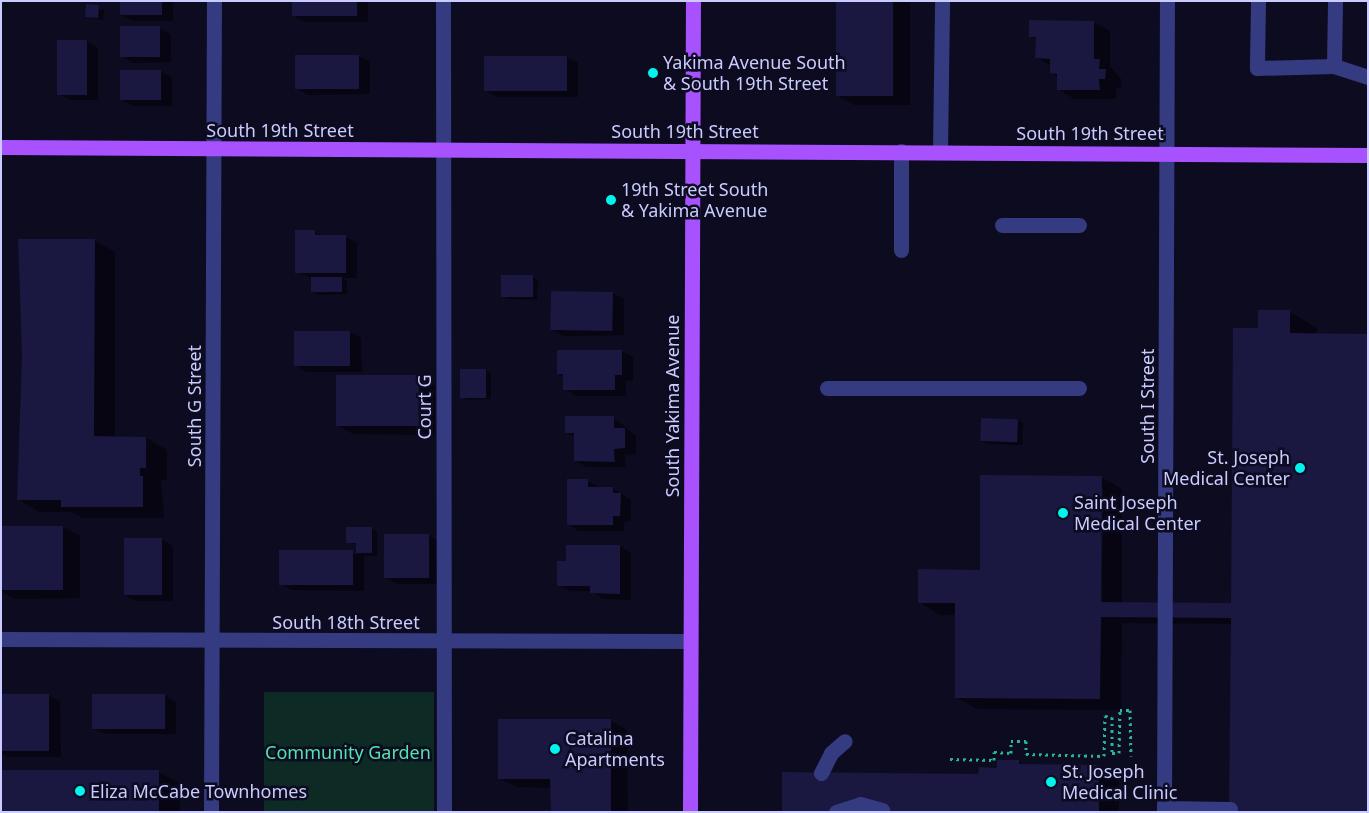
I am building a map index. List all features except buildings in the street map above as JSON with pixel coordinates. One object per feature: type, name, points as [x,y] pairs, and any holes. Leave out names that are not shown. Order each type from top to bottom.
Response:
[{"type":"main road","name":"South Yakima Avenue","points":[[690,812],[693,1]]},
{"type":"main road","name":"South 19th Street","points":[[1,147],[1166,152],[1368,155]]},
{"type":"street","name":"South G Street","points":[[211,812],[214,1]]},
{"type":"street","name":"Court G","points":[[443,1],[444,812]]},
{"type":"street","points":[[940,151],[942,1]]},
{"type":"street","name":"South I Street","points":[[1164,810],[1168,1]]},
{"type":"street","points":[[1258,1],[1257,68],[1334,66],[1368,77]]},
{"type":"street","points":[[1334,66],[1335,1]]},
{"type":"street","points":[[901,151],[901,250]]},
{"type":"street","points":[[1002,225],[1079,225]]},
{"type":"street","points":[[827,388],[1079,388]]},
{"type":"street","name":"South 18th Street","points":[[1,639],[690,641]]},
{"type":"street","points":[[821,772],[831,753],[845,741]]},
{"type":"street","points":[[836,812],[860,804],[882,810]]},
{"type":"street","points":[[1164,810],[1230,809]]},
{"type":"path","points":[[950,759],[994,760],[994,752],[1011,752],[1011,741],[1026,741],[1026,754],[1104,756],[1105,716],[1112,717],[1112,753],[1119,753],[1120,710],[1130,710],[1131,756]]},
{"type":"green space","name":"Community Garden","points":[[264,692],[434,692],[434,812],[264,812]]},
{"type":"place","name":"Yakima Avenue South & South 19th Street","points":[[653,73]]},
{"type":"place","name":"19th Street South & Yakima Avenue","points":[[611,200]]},
{"type":"place","name":"St. Joseph Medical Center","points":[[1300,468]]},
{"type":"place","name":"Saint Joseph Medical Center","points":[[1063,513]]},
{"type":"place","name":"Catalina Apartments","points":[[555,749]]},
{"type":"place","name":"St. Joseph Medical Clinic","points":[[1051,782]]},
{"type":"place","name":"Eliza McCabe Townhomes","points":[[80,791]]}]
